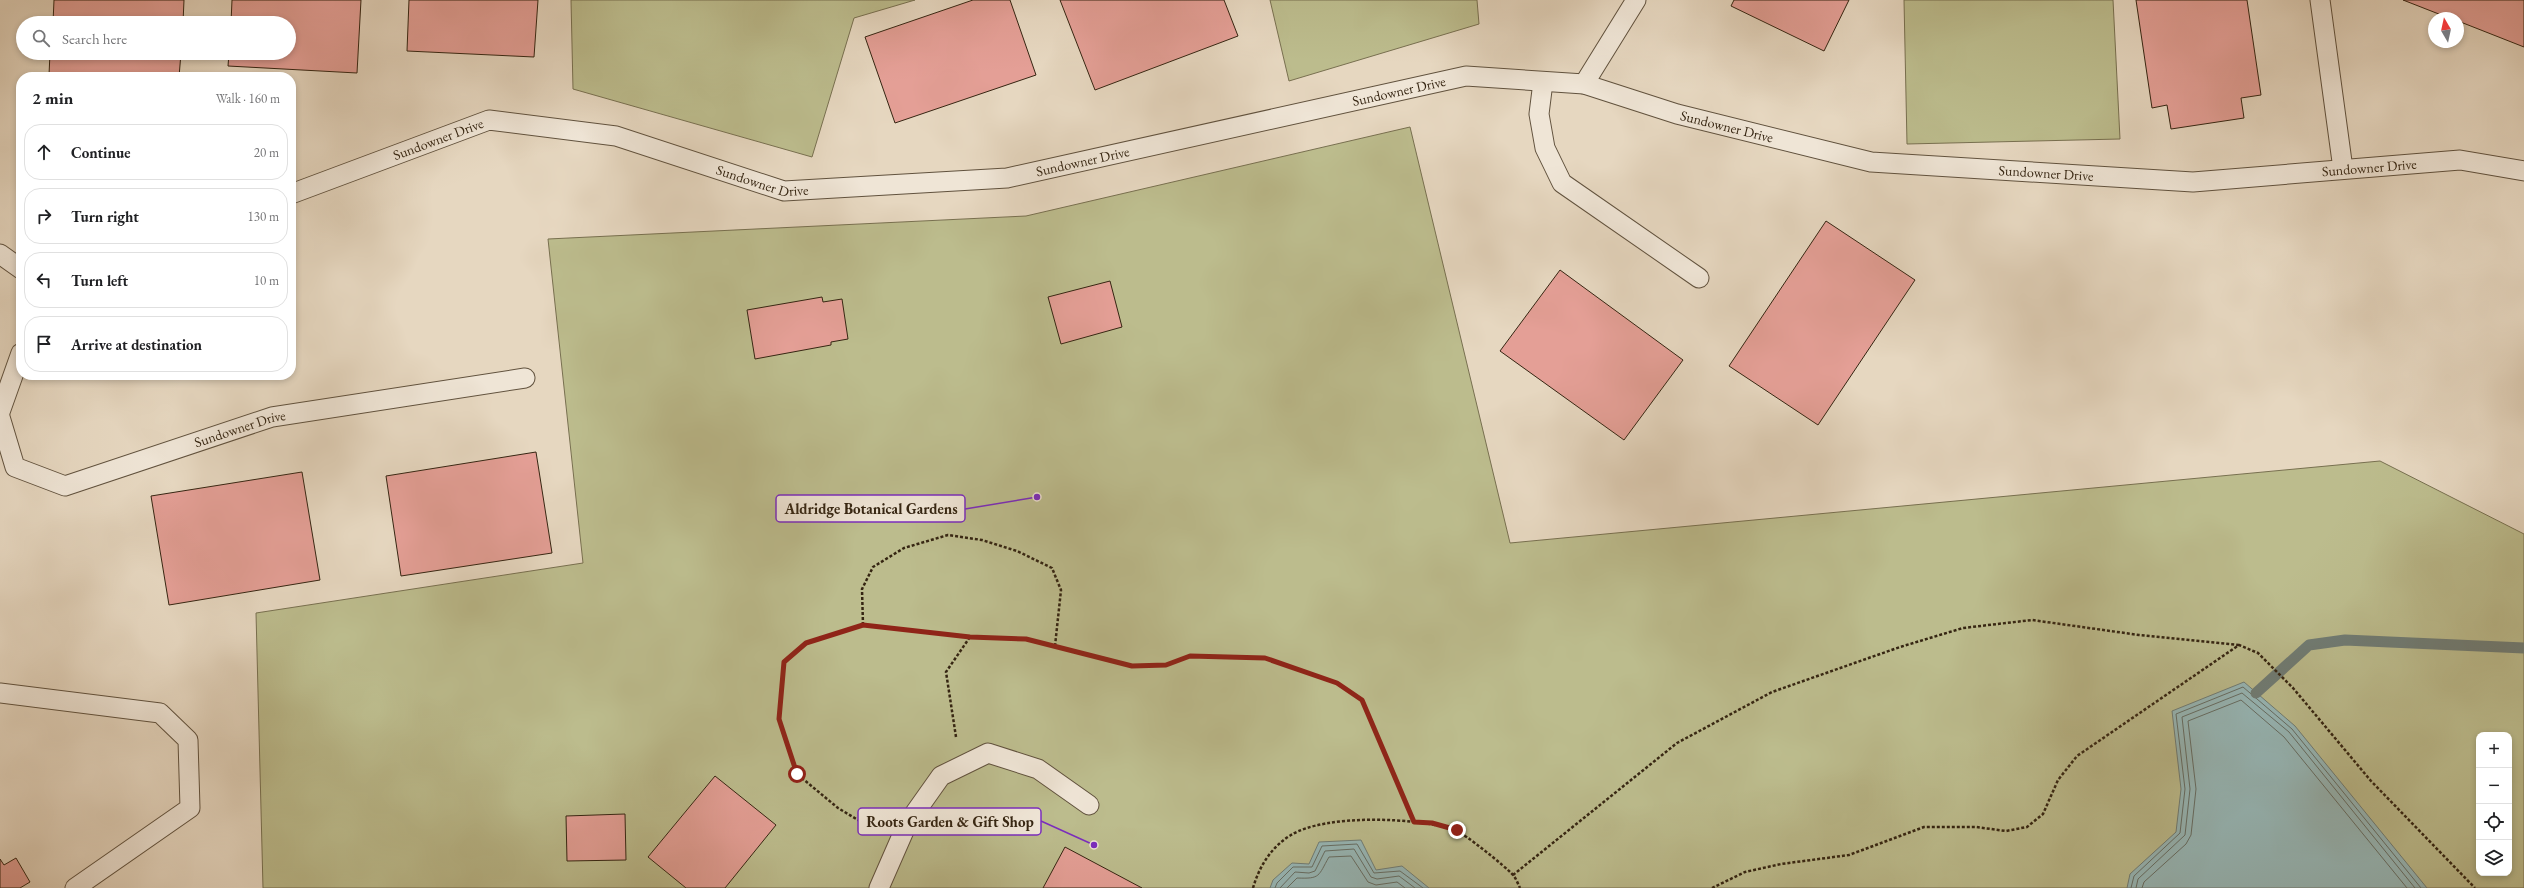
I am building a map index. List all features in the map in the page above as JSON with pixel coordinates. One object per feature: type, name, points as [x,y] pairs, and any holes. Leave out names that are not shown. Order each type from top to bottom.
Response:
[{"type":"lane","points":[[1584,84],[1636,0]]},
{"type":"lane","points":[[2320,0],[2342,169]]},
{"type":"lane","name":"Sundowner Drive","points":[[296,192],[489,120],[616,136],[784,191],[1007,178],[1466,76],[1584,84],[1676,114],[1871,162],[2193,182],[2460,160],[2524,171]]},
{"type":"lane","points":[[1543,82],[1538,114],[1544,148],[1562,183],[1699,278]]},
{"type":"lane","points":[[0,254],[16,265]]},
{"type":"lane","points":[[0,412],[16,367]]},
{"type":"lane","name":"Sundowner Drive","points":[[0,417],[15,467],[65,486],[272,417],[525,378]]},
{"type":"lane","points":[[0,693],[160,713],[188,740],[190,808],[74,888]]},
{"type":"lane","points":[[879,888],[907,824],[941,776],[988,753],[1038,769],[1089,805]]},
{"type":"path","points":[[863,625],[862,589],[873,567],[904,548],[948,535],[982,540],[1017,551],[1052,568],[1061,590],[1054,646]]},
{"type":"path","points":[[1513,875],[1677,743],[1772,692],[1900,647],[1962,628],[2032,620],[2139,635],[2239,645],[2258,653],[2293,688],[2370,781],[2475,888]]},
{"type":"path","points":[[899,844],[838,808],[797,774],[779,719],[784,662],[806,643],[863,625],[970,637],[1026,639],[1132,666],[1166,665],[1190,656],[1265,658],[1337,683],[1362,700],[1414,822]]},
{"type":"path","points":[[960,767],[946,672],[970,637]]},
{"type":"path","points":[[1712,888],[1745,872],[1781,864],[1849,855],[1924,827],[1976,827],[2006,831],[2027,827],[2043,814],[2058,780],[2076,756],[2239,645]]},
{"type":"path","points":[[1253,888],[1258,869],[1275,848],[1291,835],[1317,824],[1356,821],[1432,823],[1457,830],[1513,875],[1520,888]]},
{"type":"green space","points":[[571,0],[915,0],[854,18],[812,157],[573,89]]},
{"type":"green space","points":[[1270,0],[1477,0],[1479,24],[1289,81]]},
{"type":"green space","points":[[1904,0],[2113,0],[2120,139],[1907,144]]},
{"type":"green space","points":[[1410,127],[1510,543],[2380,461],[2524,534],[2524,888],[263,888],[256,613],[583,563],[548,239],[1026,216]]},
{"type":"water","points":[[2244,682],[2295,726],[2427,888],[2127,888],[2130,874],[2176,832],[2181,789],[2172,711]]},
{"type":"water","points":[[1361,840],[1376,870],[1402,866],[1429,888],[1270,888],[1273,880],[1292,863],[1309,864],[1319,842]]},
{"type":"building","points":[[54,0],[184,0],[183,16],[53,16]]},
{"type":"building","points":[[232,0],[361,0],[357,73],[228,66],[228,60],[296,60],[296,16],[231,16]]},
{"type":"building","points":[[409,0],[538,0],[534,57],[407,51]]},
{"type":"building","points":[[973,0],[1010,0],[1036,75],[895,123],[865,37]]},
{"type":"building","points":[[1060,0],[1224,0],[1238,36],[1095,90]]},
{"type":"building","points":[[1734,0],[1849,0],[1824,51],[1731,6]]},
{"type":"building","points":[[2136,0],[2247,0],[2261,95],[2241,98],[2244,118],[2171,129],[2167,105],[2152,108]]},
{"type":"building","points":[[2403,0],[2524,0],[2524,47],[2464,23],[2464,12],[2434,12]]},
{"type":"building","points":[[50,60],[180,60],[179,72],[49,72]]},
{"type":"building","points":[[1826,221],[1915,280],[1818,425],[1729,366]]},
{"type":"building","points":[[1560,270],[1683,360],[1624,440],[1500,351]]},
{"type":"building","points":[[1110,281],[1122,327],[1061,344],[1048,297]]},
{"type":"building","points":[[822,297],[823,302],[842,299],[848,339],[831,342],[831,345],[755,359],[747,310]]},
{"type":"building","points":[[536,452],[552,553],[401,576],[386,476]]},
{"type":"building","points":[[302,472],[320,580],[169,605],[151,496]]},
{"type":"building","points":[[715,776],[776,825],[725,888],[686,888],[648,857]]},
{"type":"building","points":[[625,814],[626,860],[567,861],[566,816]]},
{"type":"building","points":[[1065,847],[1142,888],[1043,888]]},
{"type":"building","points":[[16,858],[30,882],[20,888],[0,888],[0,859],[4,865]]},
{"type":"waterway","points":[[2256,693],[2309,645],[2345,640],[2524,648]]},
{"type":"place","name":"Aldridge Botanical Gardens","points":[[1037,497]]},
{"type":"place","name":"Roots Garden & Gift Shop","points":[[1094,845]]},
{"type":"route","points":[[797,774],[779,719],[784,662],[806,643],[863,625],[909,632],[970,637],[1026,639],[1132,666],[1166,665],[1190,656],[1265,658],[1337,683],[1362,700],[1414,822],[1432,823],[1457,830]]}]
